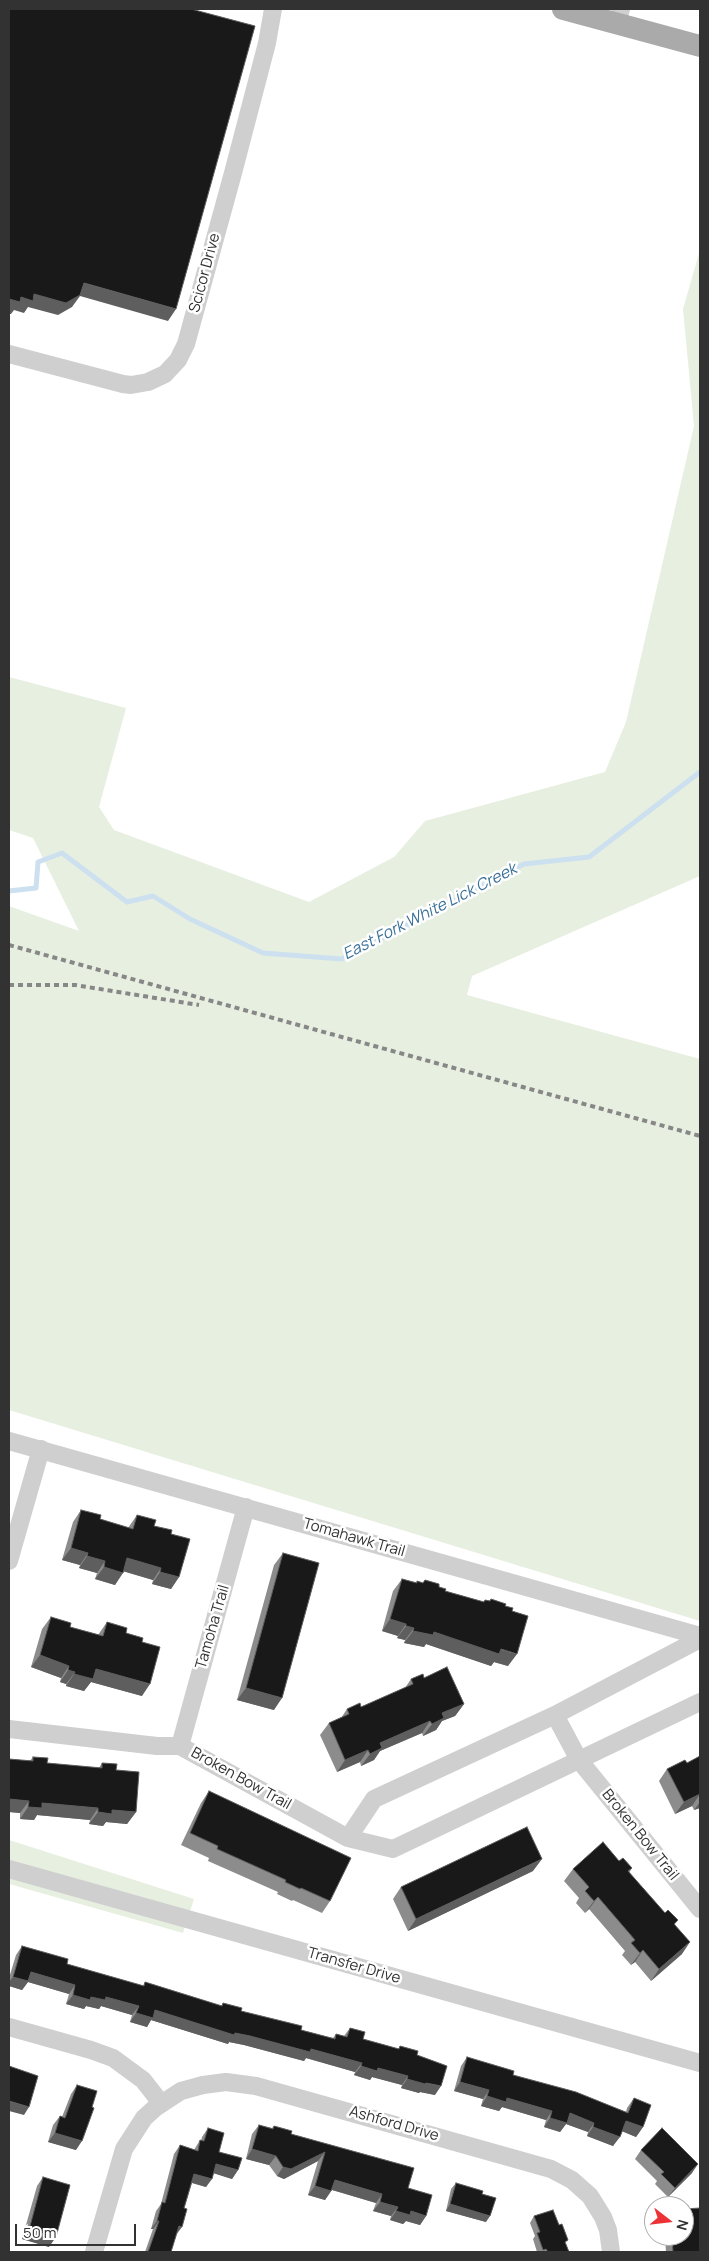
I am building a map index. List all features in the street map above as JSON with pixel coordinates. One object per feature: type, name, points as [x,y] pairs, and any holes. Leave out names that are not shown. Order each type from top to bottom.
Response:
[{"type":"main road","points":[[563,9],[619,16],[700,46]]},
{"type":"street","name":"Scicor Drive","points":[[9,354],[131,385],[148,382],[165,374],[178,360],[186,344],[228,191],[267,43],[273,9]]},
{"type":"street","name":"Tomahawk Trail","points":[[9,1440],[700,1636]]},
{"type":"street","points":[[9,1561],[41,1449]]},
{"type":"street","name":"Tamoha Trail","points":[[180,1746],[246,1507]]},
{"type":"street","points":[[348,1838],[374,1799],[555,1715],[700,1640]]},
{"type":"street","name":"Broken Bow Trail","points":[[9,1729],[157,1746],[180,1746],[348,1838],[393,1849],[700,1702]]},
{"type":"street","name":"Broken Bow Trail","points":[[555,1715],[579,1760],[700,1909]]},
{"type":"street","name":"Transfer Drive","points":[[9,1869],[700,2063]]},
{"type":"street","points":[[9,2027],[113,2058],[143,2080],[161,2103]]},
{"type":"street","name":"Ashford Drive","points":[[94,2252],[124,2149],[144,2118],[161,2103],[181,2092],[203,2084],[226,2082],[256,2086],[551,2169],[572,2180],[590,2196],[606,2224],[611,2252]]},
{"type":"green space","points":[[700,250],[700,876],[472,976],[467,995],[700,1059],[700,1621],[9,1410],[9,906],[79,931],[33,838],[9,830],[9,677],[126,708],[99,807],[114,830],[309,902],[394,857],[425,821],[605,772],[626,722],[694,426],[683,309]]},
{"type":"green space","points":[[9,1840],[194,1899],[183,1933],[9,1884]]},
{"type":"building","points":[[9,9],[191,9],[255,26],[176,309],[84,283],[80,295],[66,303],[34,294],[33,301],[21,297],[20,302],[9,299]]},
{"type":"building","points":[[81,1510],[101,1515],[100,1519],[133,1529],[137,1515],[156,1520],[154,1526],[172,1530],[171,1534],[190,1539],[179,1577],[160,1572],[161,1568],[127,1558],[123,1573],[104,1567],[105,1561],[87,1556],[88,1553],[71,1548]]},
{"type":"building","points":[[283,1553],[319,1563],[282,1698],[246,1688]]},
{"type":"building","points":[[402,1579],[417,1583],[417,1581],[423,1583],[425,1580],[439,1584],[439,1587],[446,1589],[445,1591],[484,1602],[491,1599],[513,1608],[512,1611],[528,1616],[517,1654],[501,1649],[499,1654],[434,1632],[433,1635],[413,1631],[414,1628],[390,1619]]},
{"type":"building","points":[[51,1617],[71,1623],[70,1627],[103,1636],[107,1622],[127,1628],[126,1633],[143,1638],[142,1642],[160,1647],[150,1684],[96,1669],[93,1679],[74,1674],[75,1672],[68,1670],[69,1666],[40,1655]]},
{"type":"building","points":[[447,1667],[464,1704],[442,1713],[444,1718],[432,1724],[430,1721],[380,1743],[382,1748],[370,1754],[368,1750],[345,1760],[329,1723],[349,1714],[347,1709],[360,1703],[361,1707],[413,1684],[411,1679],[423,1674],[424,1678]]},
{"type":"building","points":[[700,1756],[700,1794],[684,1802],[667,1769],[685,1760],[687,1763]]},
{"type":"building","points":[[33,1757],[48,1758],[47,1763],[102,1768],[102,1763],[117,1764],[116,1770],[139,1772],[136,1812],[112,1810],[112,1814],[98,1812],[98,1808],[42,1803],[42,1808],[28,1807],[29,1801],[9,1799],[9,1759],[33,1761]]},
{"type":"building","points":[[209,1791],[351,1858],[330,1901],[300,1889],[285,1882],[286,1880],[217,1849],[218,1846],[190,1833]]},
{"type":"building","points":[[527,1827],[542,1859],[416,1919],[401,1887]]},
{"type":"building","points":[[603,1842],[619,1861],[623,1858],[632,1868],[628,1871],[665,1913],[668,1910],[678,1920],[674,1924],[690,1942],[659,1969],[643,1950],[640,1953],[631,1943],[635,1940],[598,1897],[594,1901],[585,1891],[589,1887],[573,1869]]},
{"type":"building","points":[[22,1946],[68,1959],[67,1964],[144,1986],[145,1982],[222,2006],[223,2003],[242,2008],[241,2011],[302,2026],[301,2030],[335,2039],[336,2034],[347,2037],[350,2028],[365,2032],[363,2039],[399,2049],[400,2046],[418,2051],[417,2055],[447,2066],[441,2086],[407,2079],[408,2076],[378,2068],[377,2071],[361,2066],[362,2063],[311,2049],[310,2052],[250,2036],[235,2033],[234,2035],[155,2010],[153,2018],[136,2013],[139,2006],[106,1997],[105,2000],[91,1997],[90,2000],[73,1995],[75,1985],[31,1972],[28,1981],[13,1977]]},
{"type":"building","points":[[467,2057],[514,2071],[513,2075],[576,2092],[628,2113],[634,2098],[651,2105],[643,2127],[626,2121],[620,2137],[593,2127],[594,2123],[570,2113],[567,2123],[550,2118],[552,2111],[507,2098],[506,2102],[487,2096],[489,2090],[460,2082]]},
{"type":"building","points":[[9,2066],[38,2076],[29,2107],[9,2101]]},
{"type":"building","points":[[77,2085],[97,2091],[92,2107],[94,2108],[82,2141],[55,2133],[60,2116],[65,2118]]},
{"type":"building","points":[[259,2125],[273,2129],[274,2126],[292,2131],[291,2134],[414,2168],[408,2188],[432,2195],[426,2216],[411,2211],[410,2215],[396,2211],[398,2207],[380,2202],[382,2194],[335,2180],[331,2191],[315,2186],[325,2152],[291,2169],[283,2167],[276,2156],[252,2149]]},
{"type":"building","points":[[208,2128],[224,2133],[219,2152],[242,2158],[238,2170],[216,2164],[212,2179],[194,2174],[184,2208],[187,2209],[182,2227],[179,2226],[171,2252],[148,2252],[159,2221],[157,2221],[162,2202],[165,2203],[180,2145],[198,2151],[200,2140],[204,2141]]},
{"type":"building","points":[[662,2128],[698,2164],[675,2188],[661,2174],[664,2172],[641,2150]]},
{"type":"building","points":[[43,2177],[70,2185],[56,2237],[29,2230]]},
{"type":"building","points":[[456,2183],[483,2191],[482,2194],[496,2198],[490,2216],[450,2204]]},
{"type":"building","points":[[694,2208],[700,2208],[700,2252],[673,2252],[673,2246],[694,2246]]},
{"type":"building","points":[[553,2210],[559,2225],[562,2224],[568,2240],[565,2242],[569,2252],[548,2252],[546,2249],[543,2250],[537,2233],[540,2232],[534,2216]]},
{"type":"waterway","name":"East Fork White Lick Creek","points":[[9,891],[36,888],[38,862],[62,853],[127,902],[153,896],[190,919],[263,953],[342,959],[524,864],[589,857],[700,772]]},
{"type":"railway","points":[[9,945],[700,1136]]},
{"type":"railway","points":[[9,985],[75,985],[199,1005]]}]
